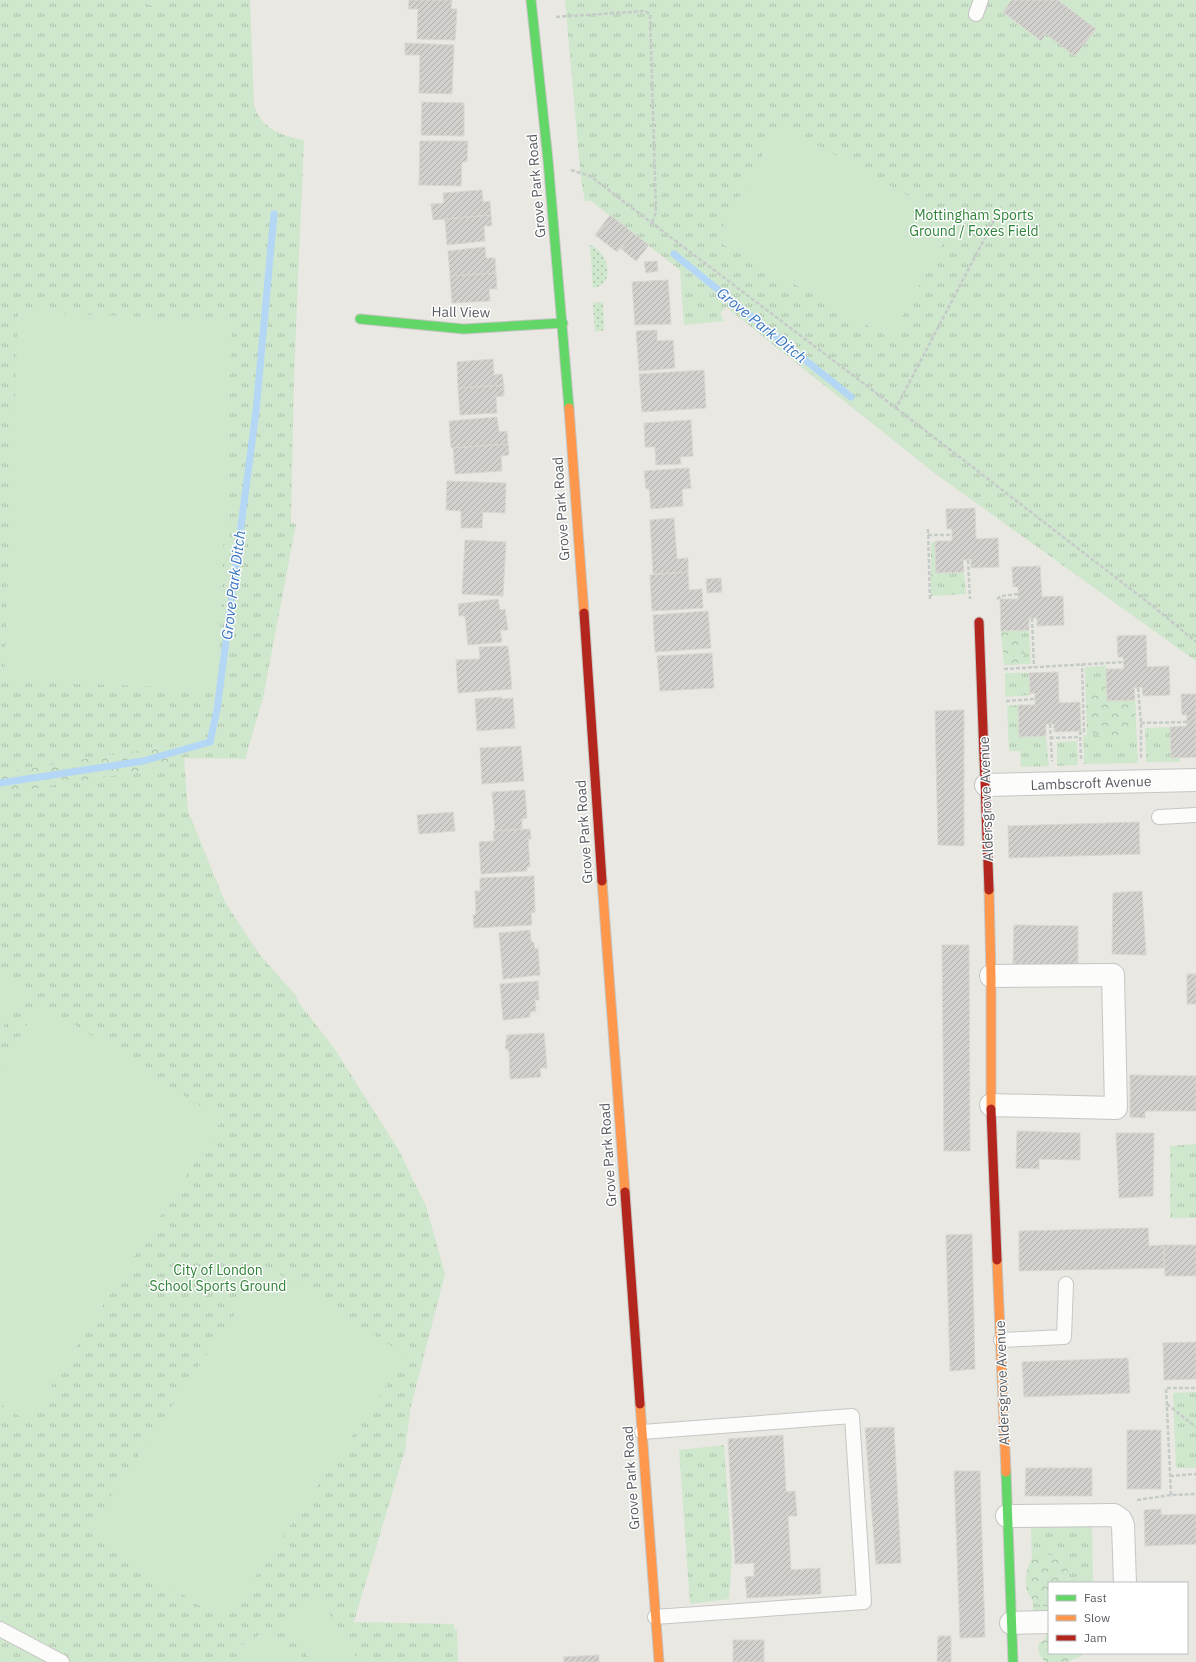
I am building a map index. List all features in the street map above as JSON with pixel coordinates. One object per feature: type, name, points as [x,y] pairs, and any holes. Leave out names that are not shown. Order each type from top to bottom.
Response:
[{"type":"main road","name":"Grove Park Road","points":[[531,0],[549,168],[554,240],[563,323],[589,683],[595,788],[659,1662]]},
{"type":"main road","name":"Hall View","points":[[360,319],[464,329],[563,323]]},
{"type":"main road","name":"Aldersgrove Avenue","points":[[979,622],[986,785],[991,976],[991,1105],[1013,1662]]},
{"type":"street","name":"Lambscroft Avenue","points":[[986,785],[1196,780]]},
{"type":"street","points":[[991,976],[1112,975],[1116,1108],[991,1105]]},
{"type":"street","points":[[1007,1516],[1114,1515],[1118,1517],[1122,1525],[1124,1582]]},
{"type":"street","points":[[1012,1623],[1048,1622]]},
{"type":"lane","points":[[976,14],[980,0]]},
{"type":"lane","points":[[1160,817],[1196,815]]},
{"type":"lane","points":[[1001,1340],[1064,1337],[1066,1284]]},
{"type":"lane","points":[[642,1432],[852,1416],[864,1602],[655,1617]]},
{"type":"lane","points":[[0,1629],[62,1662]]},
{"type":"path","points":[[533,18],[645,11],[650,14],[656,212],[652,223]]},
{"type":"path","points":[[549,168],[571,170],[590,176],[896,408],[1154,607],[1196,642]]},
{"type":"path","points":[[896,408],[1001,207]]},
{"type":"path","points":[[928,529],[930,600]]},
{"type":"path","points":[[928,535],[952,535]]},
{"type":"path","points":[[968,560],[970,599]]},
{"type":"path","points":[[997,599],[1001,596],[1018,594]]},
{"type":"path","points":[[1032,618],[1034,667]]},
{"type":"path","points":[[1000,669],[1124,662]]},
{"type":"path","points":[[1081,763],[1080,733],[1084,732],[1082,664]]},
{"type":"path","points":[[1138,688],[1141,724],[1141,760]]},
{"type":"path","points":[[1001,701],[1035,699]]},
{"type":"path","points":[[1141,724],[1187,722]]},
{"type":"path","points":[[1050,724],[1052,762]]},
{"type":"path","points":[[1050,738],[1080,737]]},
{"type":"path","points":[[1171,1495],[1166,1388],[1196,1388]]},
{"type":"path","points":[[1167,1404],[1196,1427]]},
{"type":"path","points":[[1170,1476],[1196,1474]]},
{"type":"path","points":[[1136,1500],[1171,1495],[1196,1494]]},
{"type":"green space","name":"City of London School Sports Ground","points":[[0,0],[250,0],[254,105],[257,113],[267,126],[273,130],[304,140],[294,375],[291,523],[296,524],[263,698],[245,759],[184,758],[188,811],[225,902],[260,955],[298,998],[296,999],[334,1048],[398,1149],[426,1206],[445,1274],[411,1406],[405,1450],[354,1622],[454,1624],[454,1629],[457,1629],[458,1662],[0,1662]]},
{"type":"green space","points":[[139,0],[165,0],[160,10]]},
{"type":"green space","name":"Mottingham Sports Ground / Foxes Field","points":[[565,0],[1196,0],[1196,661],[937,475],[726,307],[720,313],[725,321],[684,325],[680,270],[591,201],[585,201],[581,180]]},
{"type":"green space","points":[[780,124],[955,222],[890,338],[715,240]]},
{"type":"green space","points":[[590,245],[596,248],[601,254],[607,267],[605,280],[600,285],[593,288]]},
{"type":"green space","points":[[603,302],[604,330],[595,332],[593,303]]},
{"type":"green space","points":[[18,312],[232,320],[218,689],[4,681]]},
{"type":"green space","points":[[935,541],[936,573],[964,572],[966,594],[931,596],[931,543]]},
{"type":"green space","points":[[1018,630],[1024,647],[1020,664],[1004,665],[1001,631]]},
{"type":"green space","points":[[1029,630],[1031,664],[1004,665],[1001,631]]},
{"type":"green space","points":[[1106,666],[1106,669],[1135,700],[1138,763],[1084,764],[1083,735],[1087,735],[1085,667]]},
{"type":"green space","points":[[1005,673],[1029,673],[1030,695],[1005,697]]},
{"type":"green space","points":[[1107,687],[1135,700],[1136,729],[1129,735],[1113,741],[1107,740],[1088,730],[1086,697],[1098,688]]},
{"type":"green space","points":[[1018,705],[1019,737],[1046,736],[1049,766],[1021,767],[1020,751],[1009,751],[1007,706]]},
{"type":"green space","points":[[1170,727],[1171,758],[1180,758],[1180,762],[1146,762],[1145,728]]},
{"type":"green space","points":[[1077,741],[1078,765],[1057,766],[1057,742]]},
{"type":"green space","points":[[210,742],[149,770],[0,794],[0,773],[135,751]]},
{"type":"green space","points":[[0,976],[25,993],[0,1032]]},
{"type":"green space","points":[[41,1003],[222,1120],[28,1422],[0,1404],[0,1067]]},
{"type":"green space","points":[[1196,1144],[1196,1218],[1170,1218],[1170,1146]]},
{"type":"green space","points":[[267,1266],[407,1356],[224,1622],[87,1531]]},
{"type":"green space","points":[[1196,1392],[1196,1468],[1176,1468],[1173,1393]]},
{"type":"green space","points":[[724,1445],[732,1558],[729,1599],[690,1604],[679,1450]]},
{"type":"green space","points":[[1092,1523],[1093,1582],[1048,1582],[1048,1614],[1033,1614],[1031,1525]]},
{"type":"green space","points":[[1044,1554],[1059,1559],[1065,1566],[1071,1580],[1080,1582],[1048,1582],[1048,1607],[1040,1605],[1029,1596],[1027,1589],[1026,1573],[1032,1558]]},
{"type":"green space","points":[[319,1597],[359,1662],[311,1662],[284,1619]]},
{"type":"green space","points":[[270,1628],[291,1662],[244,1662],[236,1649]]},
{"type":"green space","points":[[1048,1629],[1048,1654],[1082,1654],[1082,1656],[1067,1662],[1045,1662],[1039,1654],[1038,1646],[1040,1642],[1044,1641]]},
{"type":"building","points":[[409,0],[452,0],[451,9],[457,9],[455,40],[417,39],[418,9],[408,9]]},
{"type":"building","points":[[1012,0],[1060,0],[1059,1],[1096,29],[1075,56],[1046,34],[1041,41],[1003,12]]},
{"type":"building","points":[[405,43],[454,45],[452,94],[419,93],[420,55],[405,55]]},
{"type":"building","points":[[422,102],[464,103],[464,136],[421,135]]},
{"type":"building","points":[[420,141],[468,141],[467,162],[462,162],[461,186],[419,185]]},
{"type":"building","points":[[482,190],[483,202],[490,201],[491,215],[433,220],[431,204],[444,203],[443,193]]},
{"type":"building","points":[[491,215],[492,226],[484,226],[485,241],[447,245],[445,219]]},
{"type":"building","points":[[610,215],[633,233],[617,252],[595,235]]},
{"type":"building","points":[[633,233],[649,245],[636,261],[621,249]]},
{"type":"building","points":[[485,247],[486,258],[495,258],[496,273],[450,276],[448,251]]},
{"type":"building","points":[[657,261],[658,271],[646,273],[644,262]]},
{"type":"building","points":[[496,273],[497,289],[489,289],[490,301],[452,303],[450,276]]},
{"type":"building","points":[[668,280],[671,324],[635,325],[632,282]]},
{"type":"building","points":[[657,330],[657,341],[673,340],[675,368],[639,371],[636,331]]},
{"type":"building","points":[[493,359],[494,375],[502,374],[504,385],[458,388],[457,362]]},
{"type":"building","points":[[704,370],[706,408],[642,412],[639,374]]},
{"type":"building","points":[[504,385],[504,396],[496,397],[497,413],[460,415],[458,388]]},
{"type":"building","points":[[497,417],[499,432],[507,431],[508,444],[451,448],[449,421]]},
{"type":"building","points":[[691,420],[693,456],[680,457],[681,464],[656,465],[655,447],[645,447],[644,423]]},
{"type":"building","points":[[508,444],[509,455],[501,456],[502,471],[455,474],[453,448]]},
{"type":"building","points":[[689,468],[691,488],[682,489],[683,506],[651,509],[649,489],[646,489],[644,471]]},
{"type":"building","points":[[447,481],[506,483],[505,513],[483,512],[482,528],[461,528],[461,511],[446,510]]},
{"type":"building","points":[[975,508],[976,539],[998,538],[999,567],[971,568],[971,559],[963,560],[964,572],[936,573],[935,541],[952,541],[952,529],[947,529],[946,509]]},
{"type":"building","points":[[674,518],[677,559],[688,558],[688,572],[653,574],[650,520]]},
{"type":"building","points":[[465,540],[506,542],[503,596],[462,594]]},
{"type":"building","points":[[1040,566],[1042,597],[1063,596],[1064,625],[1037,626],[1037,618],[1029,618],[1029,630],[1001,631],[1000,599],[1018,599],[1018,587],[1013,587],[1012,567]]},
{"type":"building","points":[[688,572],[689,590],[702,589],[703,608],[652,611],[650,575]]},
{"type":"building","points":[[721,578],[722,592],[707,593],[706,579]]},
{"type":"building","points":[[498,599],[500,610],[505,609],[508,630],[500,630],[502,642],[468,645],[465,616],[459,616],[458,604]]},
{"type":"building","points":[[708,611],[711,648],[655,652],[653,615]]},
{"type":"building","points":[[1146,635],[1147,667],[1169,666],[1170,695],[1143,696],[1142,687],[1134,688],[1135,700],[1107,701],[1106,669],[1124,669],[1123,657],[1118,657],[1117,636]]},
{"type":"building","points":[[508,646],[512,689],[458,693],[456,660],[480,659],[479,647]]},
{"type":"building","points":[[712,653],[714,688],[660,691],[657,656]]},
{"type":"building","points":[[1058,672],[1059,703],[1080,702],[1081,731],[1054,732],[1054,724],[1046,724],[1046,736],[1019,737],[1018,705],[1035,705],[1035,693],[1030,694],[1029,673]]},
{"type":"building","points":[[1181,694],[1196,694],[1196,757],[1171,758],[1170,727],[1187,726],[1187,715],[1182,715]]},
{"type":"building","points":[[501,697],[502,699],[513,698],[515,728],[477,731],[475,699]]},
{"type":"building","points":[[964,710],[964,846],[938,845],[935,711]]},
{"type":"building","points":[[521,746],[524,781],[482,784],[480,748]]},
{"type":"building","points":[[525,790],[527,818],[522,819],[522,829],[495,831],[492,792]]},
{"type":"building","points":[[453,812],[455,831],[419,834],[417,815]]},
{"type":"building","points":[[1139,822],[1140,854],[1009,858],[1008,826]]},
{"type":"building","points":[[530,829],[531,839],[528,839],[530,867],[527,867],[527,871],[481,874],[479,842],[494,841],[493,831]]},
{"type":"building","points":[[534,876],[535,912],[531,913],[532,925],[474,928],[473,915],[476,914],[475,891],[480,891],[480,878]]},
{"type":"building","points":[[1142,891],[1146,955],[1112,954],[1113,893]]},
{"type":"building","points":[[1014,925],[1078,926],[1078,965],[1013,964]]},
{"type":"building","points":[[530,930],[531,941],[534,943],[535,949],[538,948],[540,975],[503,979],[499,933]]},
{"type":"building","points":[[942,945],[969,945],[970,1151],[944,1151]]},
{"type":"building","points":[[1187,974],[1196,974],[1196,1004],[1187,1004]]},
{"type":"building","points":[[538,981],[539,1000],[535,1000],[536,1011],[530,1012],[530,1017],[503,1020],[500,984]]},
{"type":"building","points":[[544,1033],[547,1068],[540,1068],[541,1077],[510,1079],[509,1051],[505,1048],[507,1035]]},
{"type":"building","points":[[1130,1075],[1196,1076],[1196,1111],[1145,1111],[1145,1118],[1130,1117]]},
{"type":"building","points":[[1017,1131],[1080,1133],[1080,1160],[1039,1159],[1039,1169],[1016,1168]]},
{"type":"building","points":[[1116,1133],[1154,1133],[1153,1196],[1119,1198]]},
{"type":"building","points":[[1148,1228],[1149,1246],[1164,1245],[1164,1268],[1019,1271],[1019,1231]]},
{"type":"building","points":[[972,1234],[975,1369],[950,1371],[946,1235]]},
{"type":"building","points":[[1164,1245],[1196,1245],[1196,1276],[1165,1276]]},
{"type":"building","points":[[1196,1342],[1196,1379],[1164,1380],[1163,1343]]},
{"type":"building","points":[[1128,1358],[1130,1393],[1024,1397],[1022,1362]]},
{"type":"building","points":[[894,1427],[901,1563],[876,1564],[865,1428]]},
{"type":"building","points":[[1127,1430],[1161,1430],[1161,1489],[1127,1489]]},
{"type":"building","points":[[783,1435],[786,1492],[795,1491],[797,1516],[788,1516],[791,1570],[820,1568],[821,1594],[747,1598],[745,1577],[754,1576],[754,1563],[735,1564],[728,1439]]},
{"type":"building","points":[[1026,1468],[1092,1468],[1092,1496],[1025,1496]]},
{"type":"building","points":[[954,1471],[980,1471],[985,1637],[960,1638]]},
{"type":"building","points":[[1161,1509],[1161,1515],[1196,1514],[1196,1544],[1145,1546],[1144,1510]]},
{"type":"building","points":[[938,1636],[951,1636],[951,1662],[937,1662]]},
{"type":"building","points":[[733,1640],[764,1640],[764,1662],[733,1662]]},
{"type":"building","points":[[599,1655],[599,1662],[564,1662],[563,1657]]},
{"type":"waterway","name":"Grove Park Ditch","points":[[0,783],[143,761],[210,742],[217,710],[256,411],[274,214]]},
{"type":"waterway","name":"Grove Park Ditch","points":[[674,254],[851,397]]},
{"type":"traffic: fast","points":[[531,0],[548,160],[569,408]]},
{"type":"traffic: fast","points":[[360,319],[464,329],[563,323]]},
{"type":"traffic: fast","points":[[1006,1472],[1013,1662]]},
{"type":"traffic: slow","points":[[569,408],[584,613]]},
{"type":"traffic: slow","points":[[602,881],[625,1192]]},
{"type":"traffic: slow","points":[[989,890],[991,976],[991,1109]]},
{"type":"traffic: slow","points":[[997,1260],[1006,1472]]},
{"type":"traffic: slow","points":[[640,1404],[659,1662]]},
{"type":"traffic: jam","points":[[584,613],[602,881]]},
{"type":"traffic: jam","points":[[979,622],[989,890]]},
{"type":"traffic: jam","points":[[991,1109],[997,1260]]},
{"type":"traffic: jam","points":[[625,1192],[640,1404]]}]
